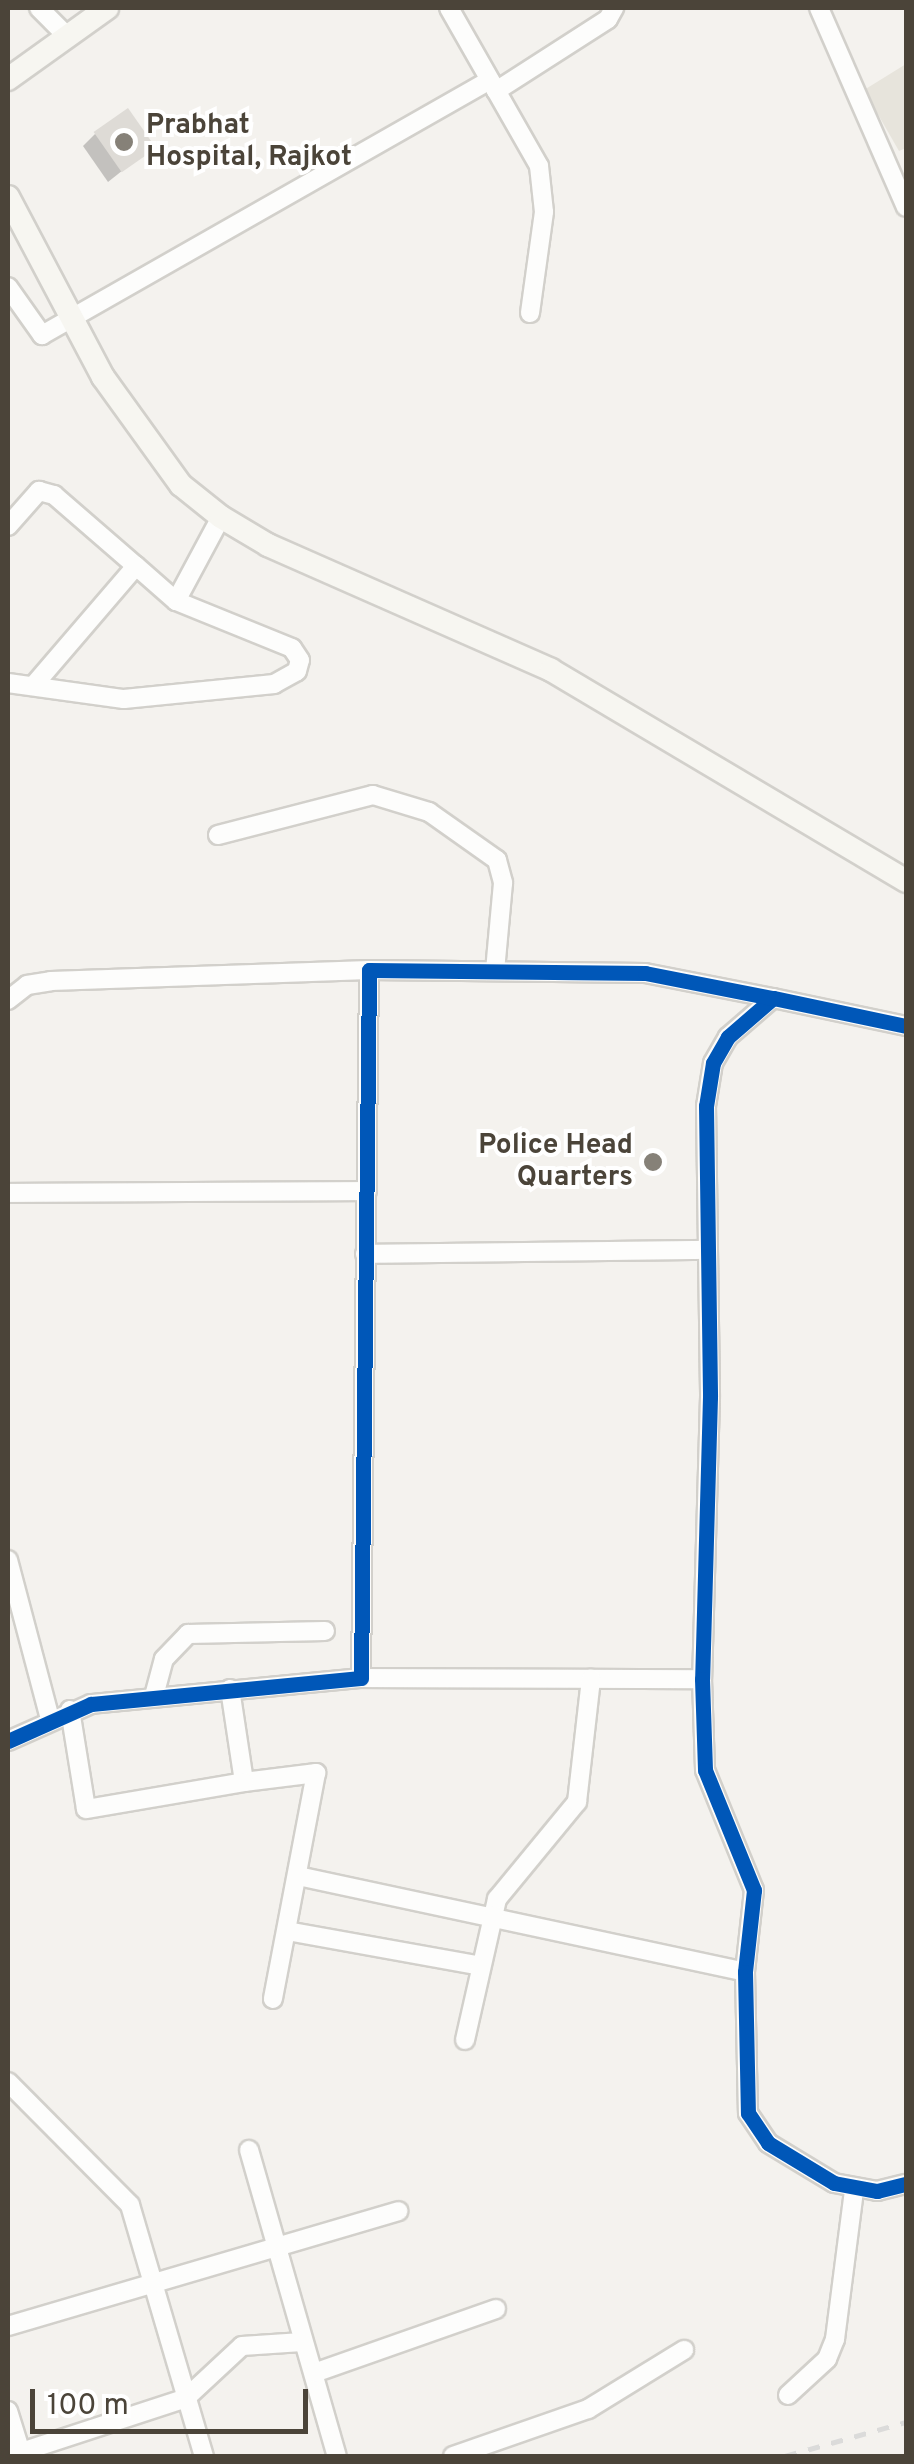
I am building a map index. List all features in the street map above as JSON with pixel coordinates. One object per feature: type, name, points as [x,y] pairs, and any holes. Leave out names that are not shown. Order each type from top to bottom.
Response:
[{"type":"street","points":[[40,8],[65,34]]},
{"type":"street","points":[[8,79],[65,34],[107,8]]},
{"type":"street","points":[[450,8],[544,187],[530,313]]},
{"type":"street","points":[[8,286],[42,335],[71,323],[493,86],[608,19],[614,8]]},
{"type":"street","points":[[819,8],[906,207]]},
{"type":"street","points":[[8,198],[71,323],[151,447],[181,485],[221,517],[268,545],[551,670],[906,881]]},
{"type":"street","points":[[8,526],[40,492],[54,494],[176,601],[292,648],[300,660],[296,671],[274,684],[124,700],[8,683]]},
{"type":"street","points":[[176,601],[221,517]]},
{"type":"street","points":[[33,686],[136,566]]},
{"type":"street","points":[[218,835],[373,795],[429,812],[497,860],[503,898],[495,971]]},
{"type":"street","points":[[360,1678],[369,970]]},
{"type":"street","points":[[8,1000],[27,985],[51,980],[369,970],[645,973],[906,1026]]},
{"type":"street","points":[[773,998],[728,1037],[713,1062],[705,1250],[710,1397],[702,1679],[705,1770],[754,1890],[746,1972],[748,2113],[768,2143],[807,2170],[854,2190],[906,2184]]},
{"type":"street","points":[[8,1193],[367,1191]]},
{"type":"street","points":[[365,1254],[705,1250]]},
{"type":"street","points":[[8,1560],[50,1719]]},
{"type":"street","points":[[154,1696],[170,1648],[188,1634],[325,1631]]},
{"type":"street","points":[[8,1741],[70,1710],[230,1689],[360,1678],[702,1679]]},
{"type":"street","points":[[465,2040],[492,1915],[508,1882],[576,1802],[591,1679]]},
{"type":"street","points":[[230,1689],[244,1782]]},
{"type":"street","points":[[70,1710],[86,1810],[316,1773],[273,1999]]},
{"type":"street","points":[[298,1876],[746,1972]]},
{"type":"street","points":[[287,1931],[481,1966]]},
{"type":"street","points":[[8,2082],[130,2204],[204,2456]]},
{"type":"street","points":[[249,2150],[337,2456]]},
{"type":"street","points":[[788,2396],[827,2359],[835,2339],[854,2190]]},
{"type":"street","points":[[8,2326],[154,2279],[398,2211]]},
{"type":"street","points":[[314,2373],[496,2309]]},
{"type":"street","points":[[8,2411],[17,2455],[186,2398],[242,2346],[302,2342]]},
{"type":"street","points":[[453,2456],[588,2409],[684,2350]]},
{"type":"shaded area","points":[[906,64],[906,148],[899,151],[864,90]]},
{"type":"building","points":[[128,108],[156,148],[122,172],[94,132]]},
{"type":"railway","points":[[785,2456],[906,2422]]},
{"type":"cycle path","points":[[8,1741],[91,1704],[361,1678],[369,970],[645,973],[773,998]]},
{"type":"cycle path","points":[[906,1026],[773,998],[728,1037],[713,1063],[706,1106],[710,1397],[702,1679],[705,1770],[754,1890],[745,1972],[748,2113],[768,2143],[834,2183],[877,2191],[906,2184]]},
{"type":"place","name":"Prabhat Hospital, Rajkot","points":[[124,142]]},
{"type":"place","name":"Police Head Quarters","points":[[653,1162]]}]
